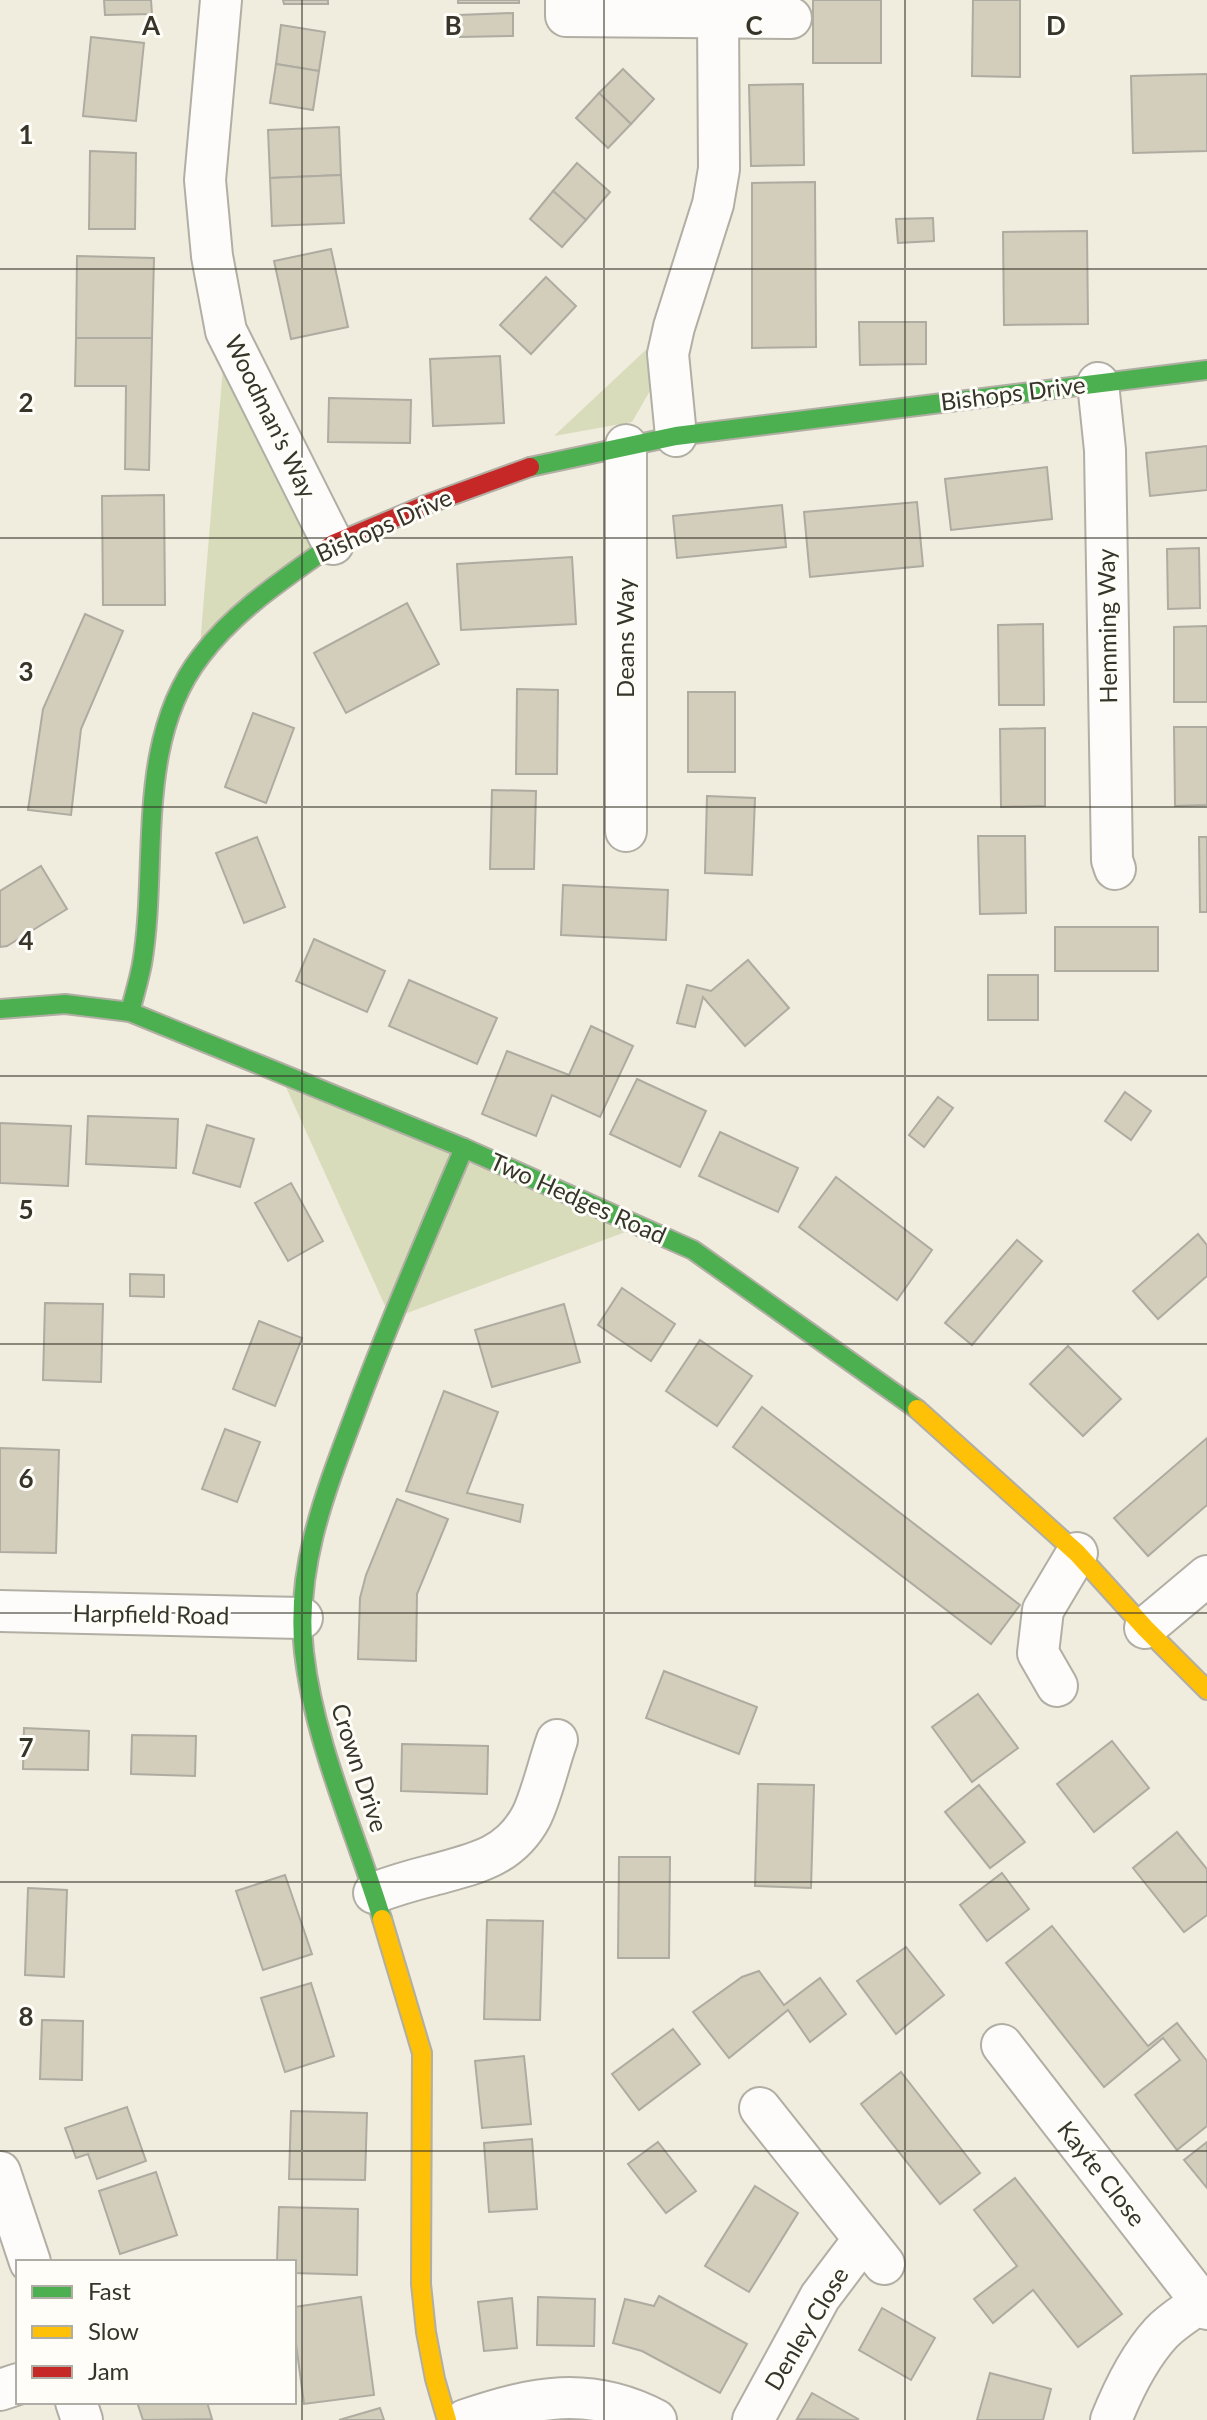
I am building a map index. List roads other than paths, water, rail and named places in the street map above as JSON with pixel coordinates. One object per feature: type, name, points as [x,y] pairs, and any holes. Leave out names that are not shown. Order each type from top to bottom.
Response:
[{"type":"street","name":"Woodman's Way","points":[[221,0],[205,180],[212,256],[226,331],[333,544]]},
{"type":"street","points":[[566,0],[566,16],[791,18]]},
{"type":"street","points":[[676,436],[668,354],[715,192],[720,134],[718,17]]},
{"type":"street","name":"Bishops Drive","points":[[130,1012],[142,964],[158,756],[167,722],[181,689],[199,658],[242,613],[298,567],[333,544],[520,469],[626,445],[676,436],[1207,370]]},
{"type":"street","name":"Hemming Way","points":[[1098,383],[1105,450],[1112,860],[1115,869]]},
{"type":"street","name":"Deans Way","points":[[626,445],[626,831]]},
{"type":"street","name":"Two Hedges Road","points":[[0,1009],[73,1003],[130,1012],[464,1148],[693,1250],[907,1400],[1077,1553],[1207,1690]]},
{"type":"street","name":"Crown Drive","points":[[447,2420],[426,2332],[421,2284],[422,2053],[374,1893],[316,1718],[304,1652],[302,1618],[304,1580],[320,1507],[391,1319],[464,1148]]},
{"type":"street","points":[[1057,1686],[1038,1653],[1043,1610],[1077,1553]]},
{"type":"street","points":[[1145,1628],[1207,1576]]},
{"type":"street","name":"Harpfield Road","points":[[0,1611],[302,1618]]},
{"type":"street","points":[[374,1893],[404,1882],[464,1868],[498,1853],[517,1836],[531,1817],[557,1740]]},
{"type":"street","name":"Kayte Close","points":[[1002,2045],[1204,2306],[1162,2332],[1140,2362],[1111,2420]]},
{"type":"street","name":"Denley Close","points":[[753,2420],[820,2297],[874,2252],[760,2108]]},
{"type":"street","points":[[0,2172],[29,2260]]},
{"type":"street","points":[[465,2420],[513,2404],[571,2398],[615,2404],[656,2420]]}]
